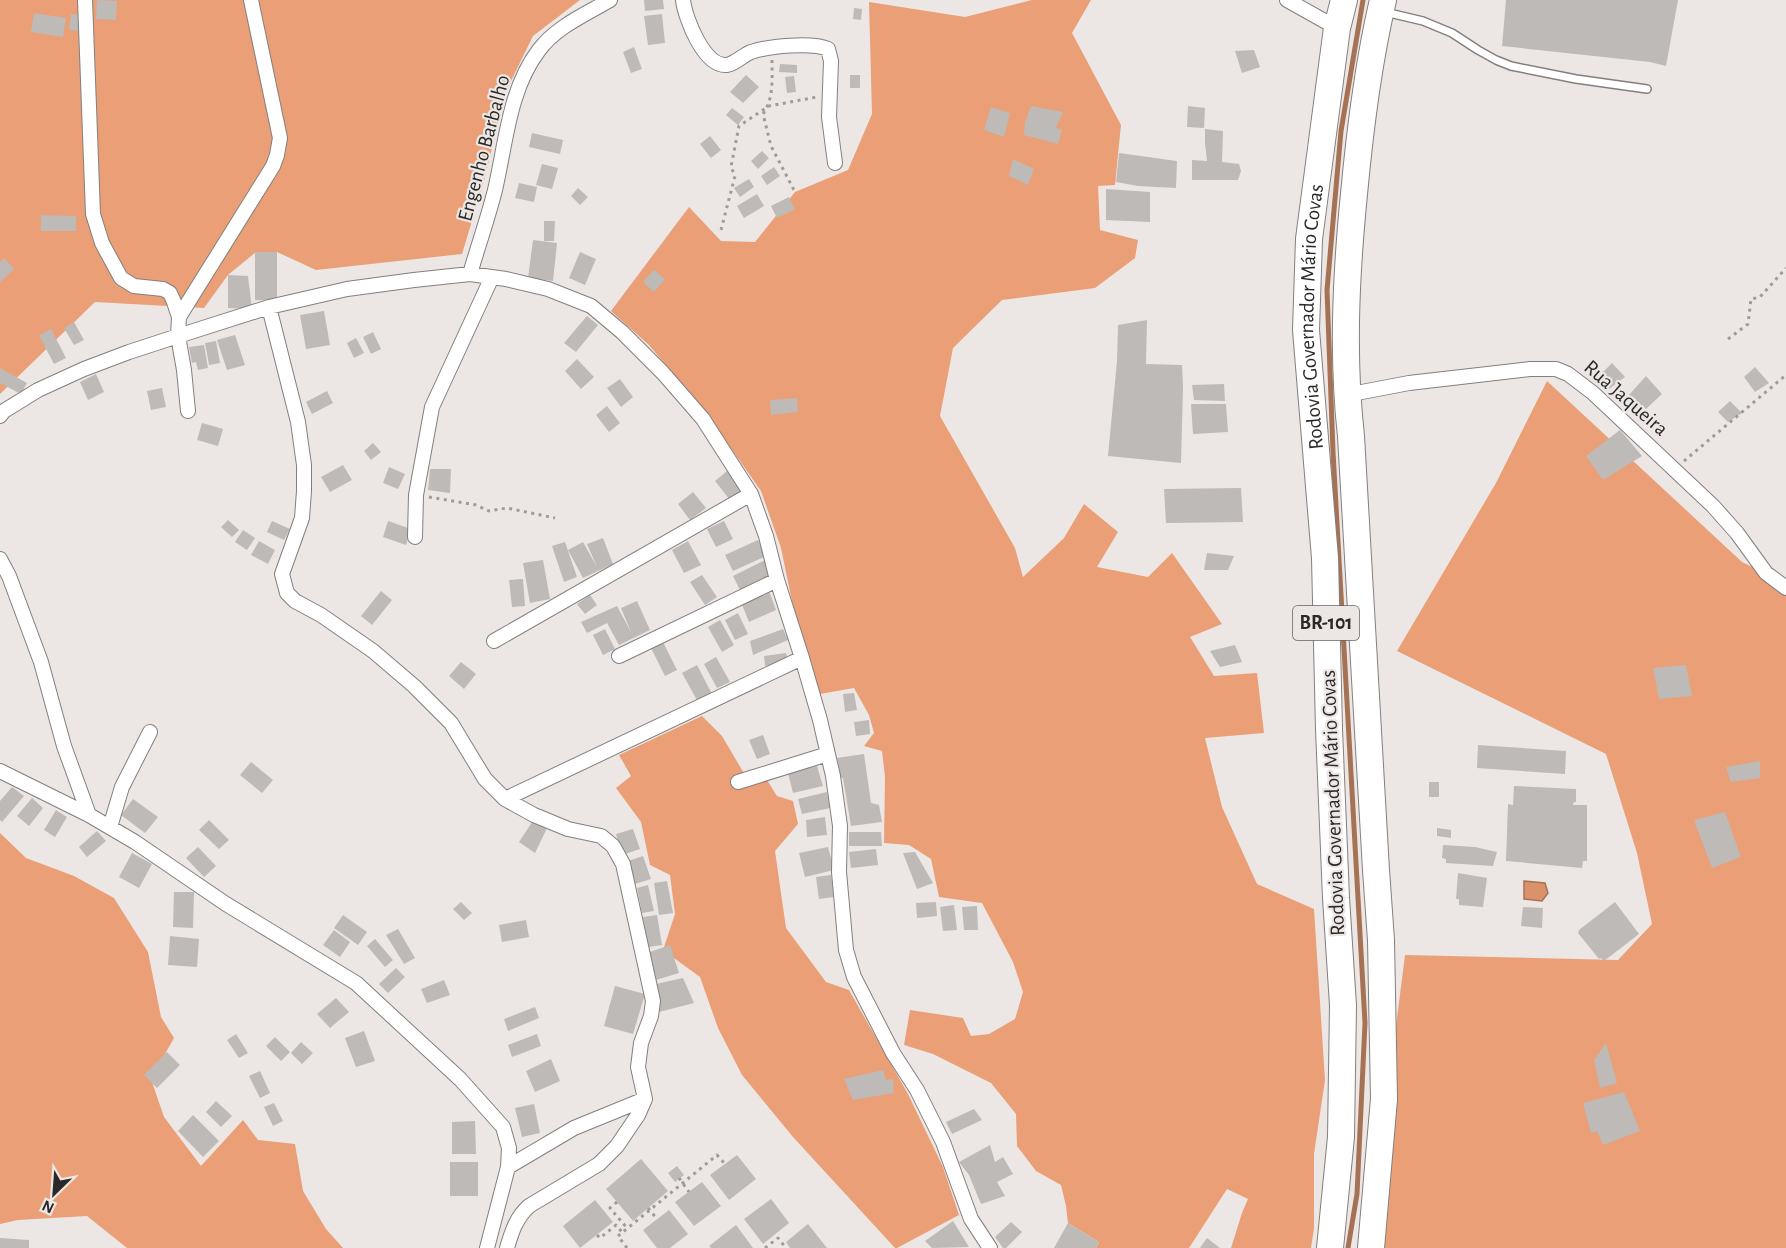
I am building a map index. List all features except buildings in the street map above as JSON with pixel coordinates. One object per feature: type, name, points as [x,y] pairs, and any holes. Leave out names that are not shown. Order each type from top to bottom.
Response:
[{"type":"highway","name":"Rodovia Governador Mário Covas","points":[[1330,1248],[1341,1137],[1343,1005],[1331,786],[1325,558],[1306,330],[1309,239],[1336,28],[1344,0]]},
{"type":"highway","name":"Rodovia Governador Mário Covas","points":[[1371,1248],[1384,1099],[1381,940],[1353,459],[1347,395],[1346,312],[1360,130],[1382,6]]},
{"type":"street","points":[[85,0],[93,214],[102,243],[121,278],[134,286],[170,293],[179,316],[178,336],[188,411]]},
{"type":"street","points":[[179,316],[273,166],[277,155],[280,138],[277,116],[251,0]]},
{"type":"street","name":"Engenho Barbalho","points":[[470,274],[495,192],[515,99],[523,77],[539,50],[549,39],[578,18],[610,0]]},
{"type":"street","points":[[683,0],[684,10],[692,30],[704,51],[723,65],[749,53],[772,47],[819,46],[828,50],[831,61],[829,117],[835,163]]},
{"type":"street","points":[[1287,0],[1336,28]]},
{"type":"street","points":[[1,412],[38,390],[84,369],[269,307],[348,289],[470,274],[548,289],[591,306],[622,332],[663,373],[703,419],[751,494],[766,536],[777,580],[802,658],[833,776],[840,826],[839,872],[846,950],[854,977],[893,1053],[917,1090],[943,1142],[971,1219],[990,1248]]},
{"type":"street","points":[[415,537],[416,495],[432,407],[492,278]]},
{"type":"street","points":[[269,307],[298,422],[304,465],[302,518],[282,574],[287,593],[295,601],[321,615],[373,651],[414,686],[451,723],[485,779],[505,800],[534,815],[568,828],[601,836],[614,846],[623,864],[653,1001],[651,1016],[641,1043],[638,1067],[645,1099],[638,1115],[617,1146],[599,1164],[529,1206],[521,1214],[513,1226],[507,1248]]},
{"type":"street","name":"Rua Jaqueira","points":[[1347,395],[1409,383],[1530,369],[1556,369],[1568,374],[1593,393],[1713,506],[1737,533],[1766,573],[1786,588]]},
{"type":"street","points":[[494,641],[751,494]]},
{"type":"street","points":[[0,559],[9,576],[41,662],[64,746],[88,815]]},
{"type":"street","points":[[619,656],[777,580]]},
{"type":"street","points":[[505,800],[802,658]]},
{"type":"street","points":[[110,828],[122,787],[150,732]]},
{"type":"street","points":[[738,782],[828,754]]},
{"type":"street","points":[[0,771],[88,815],[135,842],[226,904],[356,983],[460,1079],[503,1127],[509,1148],[508,1167],[487,1248]]},
{"type":"street","points":[[508,1167],[574,1128],[645,1099]]},
{"type":"lane","points":[[1382,6],[1452,33],[1496,60],[1511,66],[1576,79],[1647,89]]},
{"type":"path","points":[[772,47],[772,94],[764,114],[771,146],[795,192]]},
{"type":"path","points":[[721,230],[735,176],[731,167],[739,126],[769,106],[830,94]]},
{"type":"path","points":[[1728,339],[1748,324],[1750,299],[1760,297],[1786,268]]},
{"type":"path","points":[[1674,470],[1786,375]]},
{"type":"path","points":[[416,495],[476,504],[489,511],[507,508],[555,518]]},
{"type":"path","points":[[627,1248],[618,1236],[648,1209],[717,1155],[725,1164]]},
{"type":"path","points":[[679,1178],[689,1192]]},
{"type":"path","points":[[617,1202],[610,1208],[627,1228]]},
{"type":"path","points":[[648,1209],[657,1219]]},
{"type":"path","points":[[597,1235],[600,1238],[616,1225],[622,1232]]},
{"type":"path","points":[[765,1248],[777,1236],[786,1248]]},
{"type":"shaded area","points":[[0,0],[580,0],[533,36],[506,91],[484,181],[462,254],[316,270],[277,252],[256,252],[228,275],[204,308],[95,302],[0,394]]},
{"type":"shaded area","points":[[1032,0],[1091,0],[1072,33],[1121,125],[1115,185],[1098,186],[1100,230],[1138,240],[1135,258],[1095,288],[1002,300],[953,348],[940,416],[1015,548],[1023,577],[1064,538],[1084,504],[1118,532],[1097,567],[1148,577],[1172,553],[1222,624],[1190,637],[1214,676],[1257,673],[1264,733],[1205,738],[1222,807],[1257,884],[1314,909],[1325,1080],[1314,1154],[1314,1228],[1311,1248],[1231,1248],[1248,1199],[1227,1189],[1189,1248],[1096,1248],[1099,1242],[1068,1223],[1061,1185],[1036,1171],[1017,1146],[1016,1114],[991,1083],[933,1054],[904,1045],[910,1010],[963,1018],[971,1036],[989,1034],[1015,1019],[1023,992],[1013,962],[982,903],[939,897],[931,859],[909,845],[884,843],[885,777],[882,751],[864,746],[874,733],[869,715],[854,688],[820,694],[793,606],[781,548],[761,491],[704,410],[649,345],[611,311],[689,207],[721,241],[755,242],[795,192],[848,170],[872,114],[869,2],[965,17]]},
{"type":"shaded area","points":[[1547,381],[1742,562],[1786,583],[1786,1248],[1368,1248],[1405,955],[1618,960],[1652,924],[1637,853],[1606,754],[1397,651],[1496,483]]},
{"type":"shaded area","points":[[702,716],[722,736],[745,775],[762,772],[777,796],[793,801],[798,824],[775,851],[786,928],[826,982],[849,990],[908,1094],[943,1167],[959,1215],[897,1248],[793,1137],[742,1075],[718,1028],[700,977],[663,950],[675,914],[670,875],[650,865],[641,822],[616,788],[631,776],[619,755]]},
{"type":"shaded area","points":[[0,833],[26,858],[74,876],[114,898],[148,952],[161,1017],[174,1038],[151,1079],[164,1117],[201,1166],[243,1120],[258,1140],[295,1144],[303,1191],[326,1229],[343,1248],[127,1248],[87,1216],[18,1220],[0,1224]]},
{"type":"shaded area","points":[[1524,881],[1545,883],[1548,893],[1542,901],[1524,899]]},
{"type":"waterway","points":[[1348,1248],[1357,1194],[1365,1023],[1333,452],[1327,290],[1341,131],[1363,0]]}]
